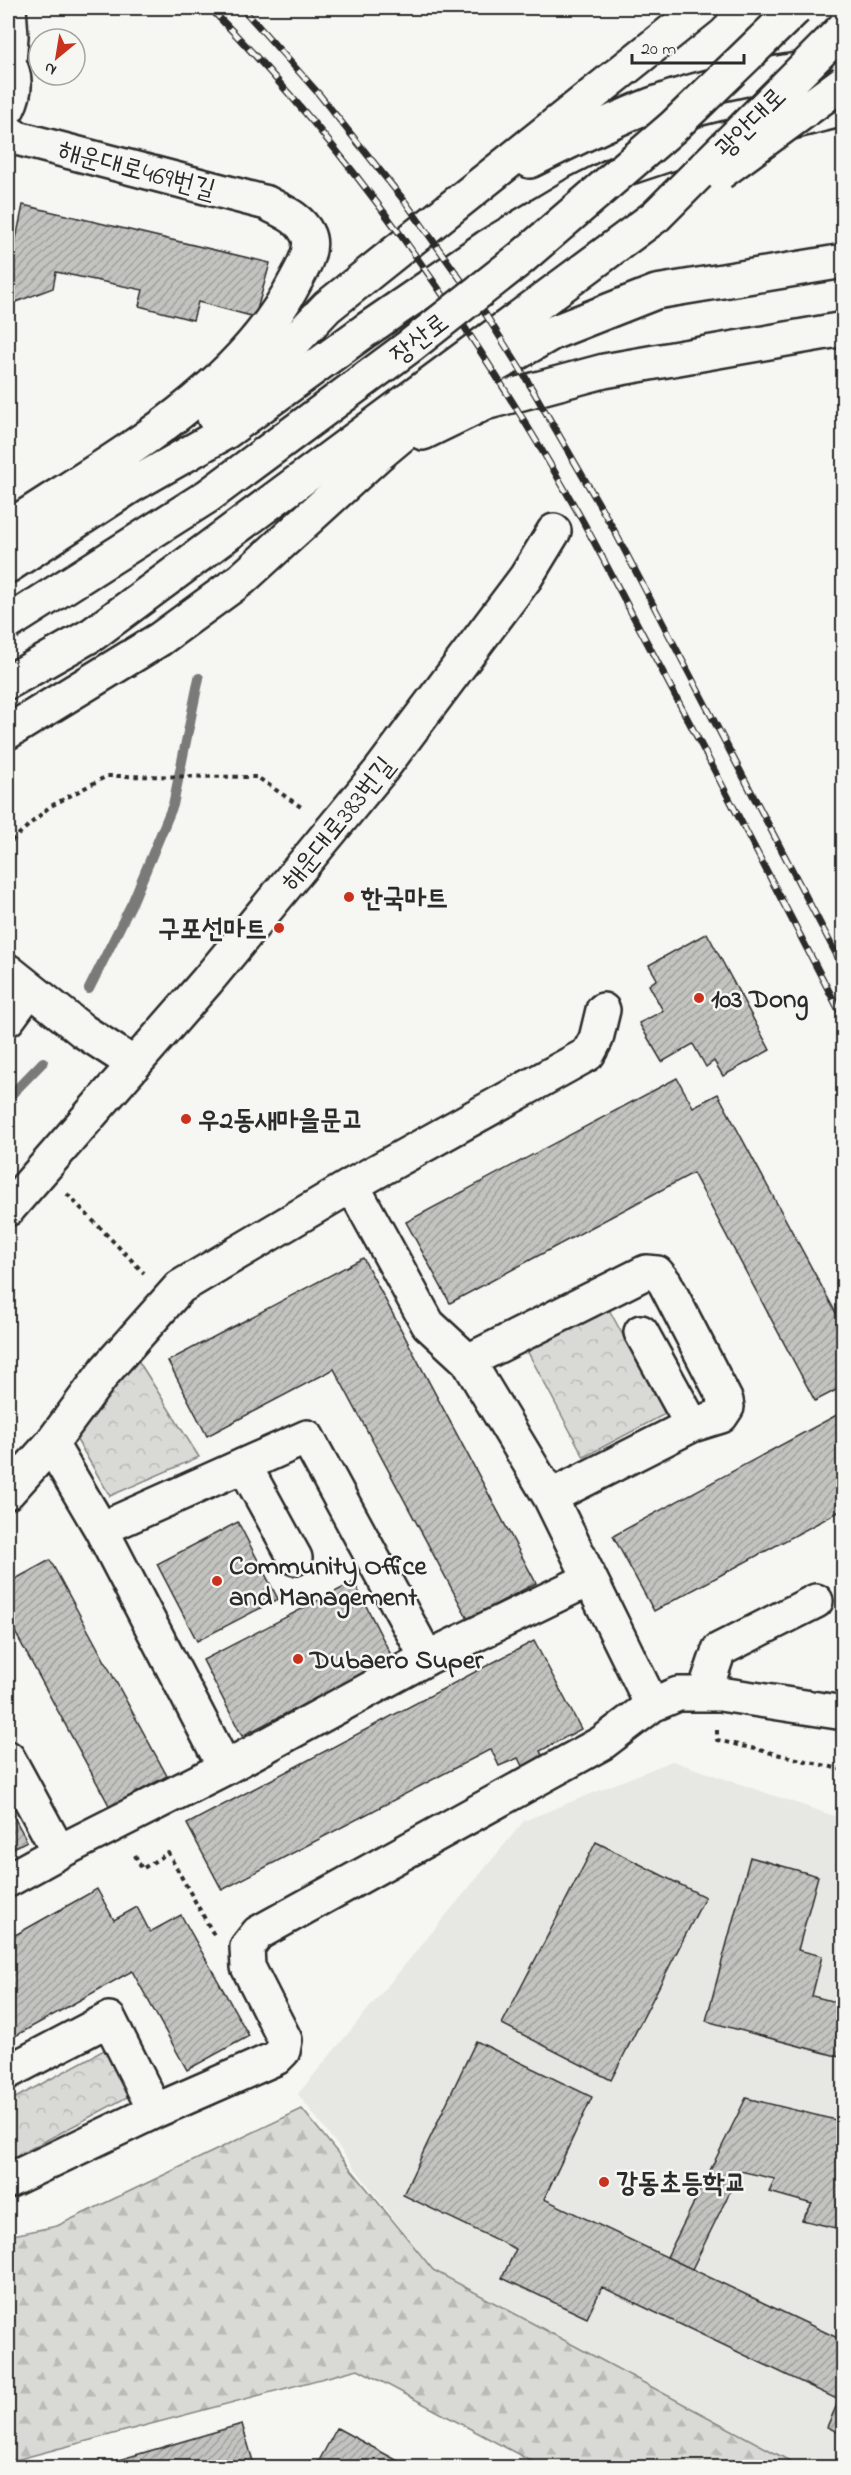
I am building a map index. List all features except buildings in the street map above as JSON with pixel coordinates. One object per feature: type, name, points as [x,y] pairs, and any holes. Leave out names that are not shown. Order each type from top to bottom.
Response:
[{"type":"main road","points":[[8,108],[13,96],[15,79],[8,62],[11,36],[9,8]]},
{"type":"main road","points":[[131,486],[208,423],[265,372],[327,307],[701,8]]},
{"type":"main road","name":"장산로","points":[[8,623],[208,496],[410,346],[520,259],[673,127],[796,8]]},
{"type":"main road","name":"광안대로","points":[[656,216],[843,28]]},
{"type":"main road","points":[[480,186],[575,138],[653,105],[749,77],[843,63]]},
{"type":"main road","points":[[656,216],[748,155],[843,82]]},
{"type":"main road","points":[[8,566],[131,486],[226,432],[366,330],[477,254],[574,195],[627,168],[687,148],[843,109]]},
{"type":"main road","name":"해운대로469번길","points":[[8,132],[17,138],[267,203],[294,217],[308,234],[308,256],[287,298],[253,344],[180,414],[8,528]]},
{"type":"main road","name":"장산로","points":[[8,682],[93,634],[656,216]]},
{"type":"main road","points":[[8,732],[160,639],[242,579],[378,454],[464,384],[552,333],[656,292],[843,261]]},
{"type":"main road","points":[[378,454],[485,403],[604,370],[843,329]]},
{"type":"main road","name":"해운대로383번길","points":[[8,1209],[207,981],[381,770],[526,577],[554,531]]},
{"type":"main road","points":[[8,1019],[19,980],[83,1031],[134,1064]]},
{"type":"main road","points":[[8,1492],[51,1444],[106,1370],[180,1287],[352,1185],[588,1054],[596,1039],[603,1010]]},
{"type":"main road","points":[[352,1185],[428,1324],[468,1361],[550,1497],[652,1705]]},
{"type":"main road","points":[[468,1361],[646,1272],[657,1273],[665,1283],[727,1407],[722,1416],[692,1425],[550,1497]]},
{"type":"main road","points":[[641,1332],[692,1425]]},
{"type":"main road","points":[[101,1529],[307,1437],[427,1658]]},
{"type":"main road","points":[[51,1444],[101,1529],[225,1768]]},
{"type":"main road","points":[[244,1465],[295,1558]]},
{"type":"main road","points":[[8,1880],[58,1852],[225,1768],[427,1658],[590,1579]]},
{"type":"main road","points":[[712,1694],[719,1650],[816,1601]]},
{"type":"main road","points":[[8,2181],[155,2111],[276,2058],[283,2051],[285,2040],[248,1967],[247,1947],[258,1933],[602,1743],[652,1705],[678,1694],[712,1694],[843,1713]]},
{"type":"main road","points":[[8,1758],[58,1852]]},
{"type":"main road","points":[[8,2072],[109,2019],[155,2111]]},
{"type":"path","points":[[8,858],[8,843],[49,807],[107,776],[257,777],[333,828]]},
{"type":"path","points":[[43,1170],[169,1299]]},
{"type":"path","points":[[712,1694],[717,1740],[843,1770]]},
{"type":"path","points":[[118,1822],[142,1869],[168,1853],[219,1946],[247,1947]]},
{"type":"shaded area","name":"강동초등학교","points":[[672,1761],[843,1819],[843,2467],[801,2467],[433,2270],[298,2094],[524,1821]]},
{"type":"green space","points":[[604,1300],[665,1414],[584,1457],[523,1343]]},
{"type":"green space","points":[[136,1357],[199,1457],[110,1496],[74,1435]]},
{"type":"green space","points":[[106,2049],[131,2095],[8,2161],[8,2102]]},
{"type":"green space","points":[[302,2109],[433,2270],[801,2467],[542,2467],[358,2369],[8,2462],[8,2236],[57,2226]]},
{"type":"waterway","points":[[89,989],[133,901],[173,805],[199,678]]},
{"type":"waterway","points":[[8,1098],[43,1062]]},
{"type":"railway","points":[[210,8],[262,63],[361,181],[451,307],[534,436],[592,538],[844,1020]]},
{"type":"railway","points":[[242,8],[318,93],[406,203],[486,315],[524,375],[614,530],[844,969]]},
{"type":"place","name":"한국마트","points":[[349,897]]},
{"type":"place","name":"구포선마트","points":[[279,928]]},
{"type":"place","name":"103 Dong","points":[[699,998]]},
{"type":"place","name":"우2동새마을문고","points":[[186,1119]]},
{"type":"place","name":"Community Office and Management","points":[[217,1581]]},
{"type":"place","name":"Dubaero Super","points":[[298,1659]]},
{"type":"place","name":"강동초등학교","points":[[604,2182]]}]
